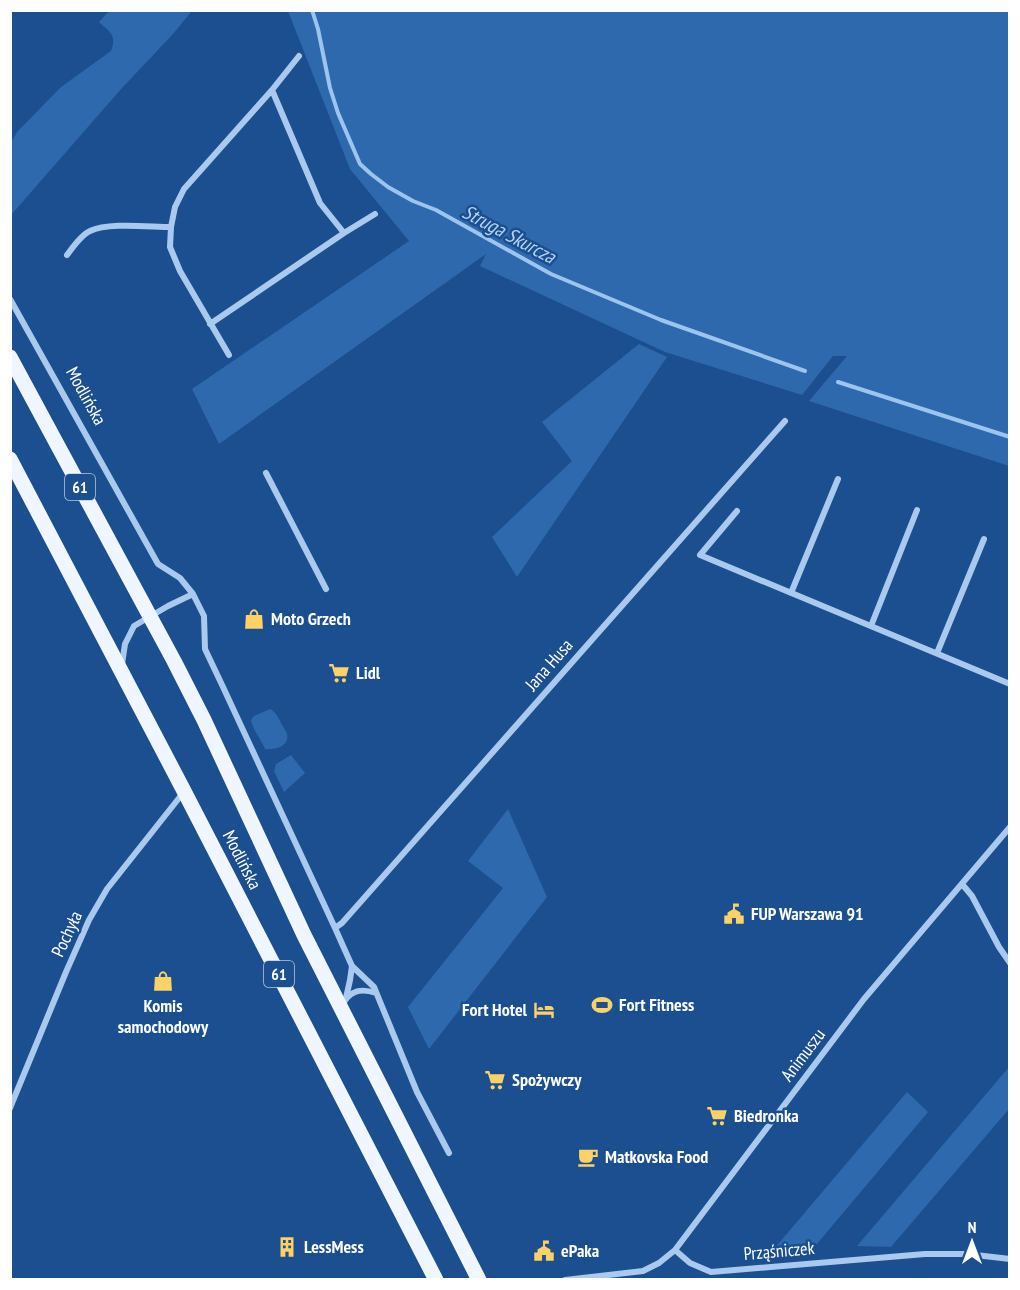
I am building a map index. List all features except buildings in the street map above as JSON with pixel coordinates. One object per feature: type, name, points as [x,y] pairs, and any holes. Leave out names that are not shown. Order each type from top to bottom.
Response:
[{"type":"main road","name":"Modlińska","points":[[10,357],[204,720],[304,935],[343,1003],[479,1280]]},
{"type":"main road","name":"Modlińska","points":[[10,459],[121,669],[436,1280]]},
{"type":"street","points":[[229,355],[180,272],[170,247],[175,207],[183,189],[272,90],[299,56]]},
{"type":"street","points":[[272,90],[320,203],[344,232]]},
{"type":"street","points":[[210,324],[344,232],[375,214]]},
{"type":"street","points":[[67,255],[88,232],[99,228],[171,227]]},
{"type":"street","name":"Modlińska","points":[[10,299],[158,564],[180,578],[193,594],[204,616],[206,649],[352,966],[374,987],[417,1092],[449,1153]]},
{"type":"street","name":"Jana Husa","points":[[336,928],[785,421]]},
{"type":"street","points":[[267,473],[326,589]]},
{"type":"street","points":[[791,593],[838,479]]},
{"type":"street","points":[[871,626],[917,510]]},
{"type":"street","points":[[737,511],[700,555],[1009,682]]},
{"type":"street","points":[[937,652],[984,539]]},
{"type":"street","points":[[121,669],[125,644],[134,626],[193,594]]},
{"type":"street","name":"Pochyła","points":[[10,1108],[89,920],[107,889],[184,791]]},
{"type":"street","name":"Animuszu","points":[[675,1250],[864,999],[1010,827]]},
{"type":"street","points":[[962,884],[972,896],[1010,963]]},
{"type":"street","points":[[343,1003],[352,966]]},
{"type":"street","points":[[343,1003],[355,992],[365,990],[376,993]]},
{"type":"street","points":[[565,1280],[643,1271],[659,1263],[675,1250]]},
{"type":"street","name":"Prząśniczek","points":[[675,1250],[690,1263],[711,1272],[925,1254],[967,1254],[1010,1258]]},
{"type":"shaded area","points":[[109,11],[192,11],[11,215],[11,143],[17,132],[61,87],[111,51],[113,37],[99,22]]},
{"type":"shaded area","points":[[288,11],[1009,11],[1009,466],[809,401],[847,356],[833,356],[802,395],[665,352],[480,266],[486,254],[219,444],[192,389],[409,241],[350,169]]},
{"type":"shaded area","points":[[639,344],[667,357],[517,577],[492,537],[572,461],[542,422]]},
{"type":"shaded area","points":[[270,709],[278,716],[287,733],[287,738],[281,747],[265,749],[251,720],[254,716]]},
{"type":"shaded area","points":[[291,755],[305,773],[284,792],[274,771],[276,764]]},
{"type":"shaded area","points":[[508,809],[547,897],[429,1049],[408,1007],[503,888],[468,861]]},
{"type":"shaded area","points":[[1009,1067],[1009,1109],[891,1247],[857,1246]]},
{"type":"shaded area","points":[[907,1092],[928,1112],[811,1251],[768,1256]]},
{"type":"waterway","name":"Struga Skurcza","points":[[312,10],[338,113],[360,164],[388,187],[413,201],[436,210],[551,274],[661,320],[805,371]]},
{"type":"waterway","name":"Struga Skurcza","points":[[838,382],[1010,437]]},
{"type":"place","name":"Moto Grzech","points":[[254,619]]},
{"type":"place","name":"Lidl","points":[[339,673]]},
{"type":"place","name":"FUP Warszawa 91","points":[[734,914]]},
{"type":"place","name":"Komis samochodowy","points":[[163,981]]},
{"type":"place","name":"Fort Fitness","points":[[602,1005]]},
{"type":"place","name":"Fort Hotel","points":[[544,1010]]},
{"type":"place","name":"Spożywczy","points":[[495,1080]]},
{"type":"place","name":"Biedronka","points":[[717,1116]]},
{"type":"place","name":"Matkovska Food","points":[[588,1157]]},
{"type":"place","name":"LessMess","points":[[287,1247]]},
{"type":"place","name":"ePaka","points":[[544,1251]]}]
